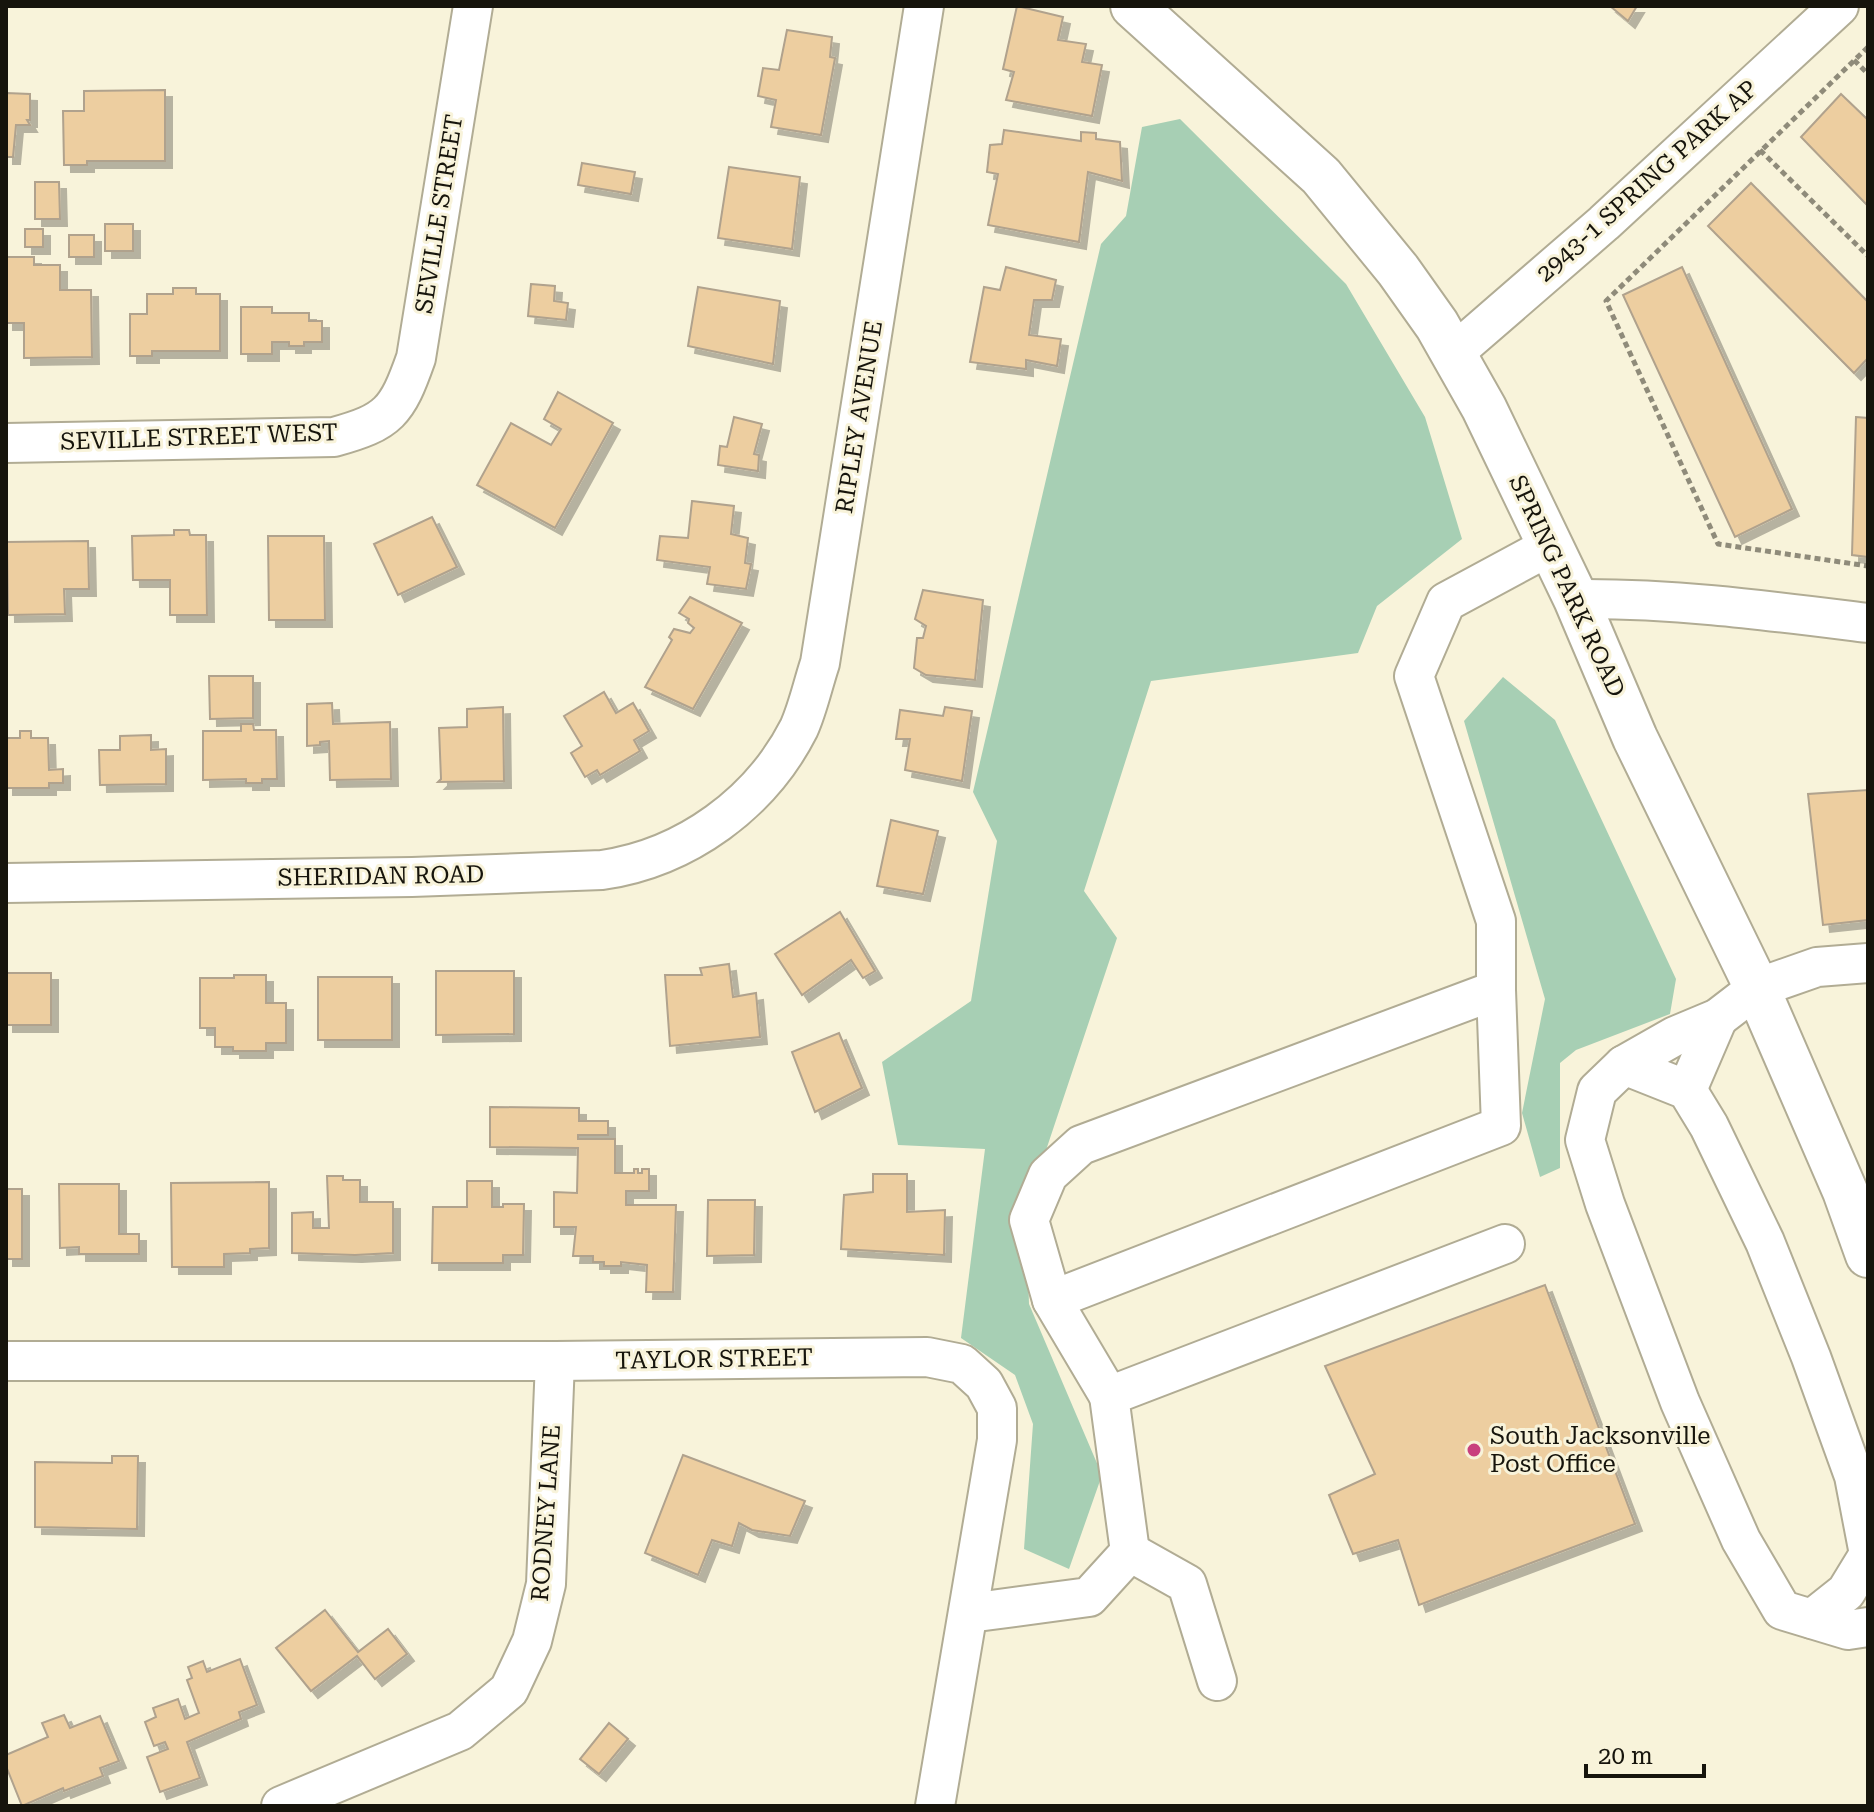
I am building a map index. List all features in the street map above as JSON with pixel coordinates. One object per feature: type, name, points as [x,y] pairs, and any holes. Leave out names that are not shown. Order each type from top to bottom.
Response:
[{"type":"main road","name":"SPRING PARK ROAD","points":[[1133,6],[1321,176],[1398,270],[1454,353],[1484,408],[1576,599],[1635,738],[1757,988],[1845,1191],[1868,1255]]},
{"type":"street","name":"SEVILLE STREET","points":[[387,416],[405,389],[416,358],[473,6]]},
{"type":"street","name":"RIPLEY AVENUE","points":[[741,806],[764,783],[799,727],[820,663],[924,6]]},
{"type":"street","name":"2943-1 SPRING PARK AP","points":[[1454,353],[1604,223],[1839,6]]},
{"type":"street","name":"SEVILLE STREET WEST","points":[[6,443],[334,437],[362,429],[387,416]]},
{"type":"street","points":[[1052,1300],[1501,1126],[1496,921],[1414,676],[1446,602],[1550,546]]},
{"type":"street","points":[[1576,599],[1625,598],[1701,603],[1868,623]]},
{"type":"street","name":"SHERIDAN ROAD","points":[[6,883],[396,877],[602,870],[625,867],[680,847],[741,806]]},
{"type":"street","points":[[1868,963],[1817,967],[1757,988],[1718,1018],[1675,1036],[1624,1065],[1597,1091],[1585,1140],[1605,1204],[1680,1402],[1741,1540],[1782,1610],[1848,1630],[1868,1627]]},
{"type":"street","points":[[1130,1552],[1109,1396],[1052,1300],[1029,1220],[1048,1175],[1081,1145],[1496,990]]},
{"type":"street","points":[[1687,1090],[1718,1018]]},
{"type":"street","points":[[1624,1065],[1687,1090],[1709,1126],[1765,1242],[1811,1357],[1854,1476],[1868,1549]]},
{"type":"street","points":[[1109,1396],[1505,1244]]},
{"type":"street","name":"TAYLOR STREET","points":[[6,1361],[927,1357],[962,1364],[984,1384],[997,1408],[997,1440],[935,1806]]},
{"type":"street","name":"RODNEY LANE","points":[[281,1806],[460,1731],[509,1690],[532,1641],[546,1584],[555,1361]]},
{"type":"street","points":[[969,1613],[1089,1597],[1130,1552]]},
{"type":"street","points":[[1130,1552],[1187,1584],[1217,1681]]},
{"type":"street","points":[[1812,1619],[1846,1592],[1868,1556]]},
{"type":"path","points":[[1868,47],[1606,301],[1718,544],[1868,566]]},
{"type":"path","points":[[1854,60],[1868,74]]},
{"type":"path","points":[[1760,150],[1868,256]]},
{"type":"green space","points":[[1180,119],[1346,284],[1425,417],[1462,539],[1377,606],[1358,653],[1151,681],[1084,891],[1117,938],[1026,1210],[1029,1304],[1102,1475],[1069,1569],[1024,1549],[1033,1424],[1015,1375],[961,1338],[985,1149],[898,1145],[882,1062],[971,1001],[997,841],[973,792],[1101,244],[1126,216],[1142,127]]},
{"type":"green space","points":[[1503,677],[1555,720],[1676,979],[1670,1014],[1576,1050],[1560,1063],[1560,1168],[1540,1177],[1522,1113],[1545,999],[1464,721]]},
{"type":"building","points":[[1017,6],[1063,17],[1058,40],[1086,44],[1082,62],[1102,65],[1092,116],[1006,100],[1014,72],[1003,69]]},
{"type":"building","points":[[1610,6],[1637,6],[1628,21]]},
{"type":"building","points":[[787,30],[832,37],[830,57],[835,58],[821,135],[771,127],[776,100],[758,96],[763,68],[779,70]]},
{"type":"building","points":[[165,90],[165,161],[87,161],[87,165],[64,165],[63,111],[84,111],[84,91]]},
{"type":"building","points":[[6,93],[30,94],[30,120],[27,120],[30,125],[16,125],[13,157],[6,157]]},
{"type":"building","points":[[1841,94],[1868,120],[1868,206],[1801,137]]},
{"type":"building","points":[[1004,130],[1081,141],[1081,132],[1096,133],[1096,139],[1120,142],[1122,181],[1088,172],[1079,242],[988,225],[998,174],[987,172],[990,145],[1002,144]]},
{"type":"building","points":[[582,163],[635,172],[631,194],[578,185]]},
{"type":"building","points":[[729,167],[800,177],[792,249],[718,238]]},
{"type":"building","points":[[35,182],[59,182],[60,219],[35,219]]},
{"type":"building","points":[[1751,183],[1868,302],[1868,358],[1854,373],[1708,226]]},
{"type":"building","points":[[105,224],[133,224],[133,251],[105,251]]},
{"type":"building","points":[[25,229],[43,229],[43,247],[25,247]]},
{"type":"building","points":[[69,235],[94,235],[94,257],[69,257]]},
{"type":"building","points":[[6,257],[34,257],[34,265],[60,265],[60,290],[91,290],[92,357],[24,358],[24,323],[6,323]]},
{"type":"building","points":[[1006,267],[1056,280],[1052,300],[1034,300],[1029,335],[1061,339],[1057,366],[1026,360],[1026,369],[970,362],[984,287],[1000,290]]},
{"type":"building","points":[[1682,267],[1792,509],[1735,537],[1623,295]]},
{"type":"building","points":[[531,284],[555,286],[554,301],[568,303],[566,320],[528,316]]},
{"type":"building","points":[[698,287],[780,301],[773,364],[688,346]]},
{"type":"building","points":[[173,288],[196,288],[196,294],[220,294],[220,351],[152,351],[152,356],[130,356],[130,314],[147,314],[147,294],[173,294]]},
{"type":"building","points":[[241,307],[272,307],[272,313],[309,313],[309,321],[322,321],[322,342],[289,346],[289,342],[272,342],[272,354],[241,354]]},
{"type":"building","points":[[558,392],[613,423],[555,528],[477,485],[511,423],[551,445],[561,429],[544,419]]},
{"type":"building","points":[[734,417],[762,424],[754,454],[759,455],[758,471],[718,465],[720,446],[727,447]]},
{"type":"building","points":[[1856,417],[1868,418],[1868,557],[1852,555]]},
{"type":"building","points":[[692,501],[734,506],[731,534],[748,538],[745,563],[751,564],[746,589],[707,584],[710,567],[657,560],[660,536],[688,538]]},
{"type":"building","points":[[432,517],[457,567],[398,595],[374,544]]},
{"type":"building","points":[[174,530],[189,530],[190,535],[206,535],[207,615],[170,615],[170,580],[133,580],[132,536],[174,535]]},
{"type":"building","points":[[268,536],[324,536],[325,620],[269,620]]},
{"type":"building","points":[[88,541],[89,589],[64,589],[65,614],[8,615],[7,542]]},
{"type":"building","points":[[923,590],[983,600],[975,680],[926,675],[914,668],[917,638],[923,638],[926,626],[915,619]]},
{"type":"building","points":[[690,597],[742,623],[693,709],[645,687],[672,640],[669,637],[674,629],[690,633],[694,628],[688,623],[689,619],[679,613]]},
{"type":"building","points":[[209,676],[253,676],[253,718],[210,719]]},
{"type":"building","points":[[604,692],[616,713],[633,703],[649,731],[634,740],[640,751],[600,775],[597,770],[585,777],[571,753],[582,746],[564,716]]},
{"type":"building","points":[[332,703],[333,724],[390,722],[391,779],[330,780],[329,741],[307,746],[307,704]]},
{"type":"building","points":[[503,707],[504,781],[438,782],[441,779],[439,728],[467,727],[467,709]]},
{"type":"building","points":[[945,707],[972,711],[962,781],[905,770],[910,739],[896,739],[900,710],[943,716]]},
{"type":"building","points":[[241,724],[253,724],[254,730],[276,730],[277,779],[262,779],[262,783],[246,783],[246,779],[203,780],[203,731],[241,731]]},
{"type":"building","points":[[20,731],[31,731],[31,738],[48,738],[49,770],[63,769],[63,783],[49,783],[49,788],[6,788],[6,738],[20,738]]},
{"type":"building","points":[[151,735],[151,750],[166,749],[166,784],[100,785],[99,750],[120,750],[120,736]]},
{"type":"building","points":[[1868,790],[1868,920],[1823,925],[1808,794]]},
{"type":"building","points":[[891,820],[938,831],[923,894],[877,886]]},
{"type":"building","points":[[840,912],[875,971],[863,978],[851,960],[802,995],[775,954]]},
{"type":"building","points":[[729,964],[733,997],[756,993],[760,1037],[670,1046],[665,975],[702,975],[700,968]]},
{"type":"building","points":[[436,971],[514,971],[514,1034],[436,1035]]},
{"type":"building","points":[[6,973],[51,973],[51,1025],[6,1025]]},
{"type":"building","points":[[234,975],[266,975],[266,1003],[286,1003],[286,1043],[266,1043],[266,1051],[233,1051],[233,1047],[215,1047],[215,1028],[200,1028],[200,978],[234,978]]},
{"type":"building","points":[[318,977],[392,977],[392,1040],[318,1040]]},
{"type":"building","points":[[839,1033],[862,1088],[815,1112],[792,1052]]},
{"type":"building","points":[[490,1107],[579,1108],[579,1121],[608,1121],[608,1135],[578,1135],[578,1139],[615,1139],[615,1173],[634,1173],[634,1169],[638,1169],[638,1173],[642,1173],[642,1169],[649,1169],[649,1191],[626,1191],[626,1205],[676,1205],[673,1292],[646,1292],[647,1265],[621,1262],[621,1266],[604,1266],[604,1262],[593,1262],[593,1256],[573,1256],[576,1227],[554,1227],[554,1192],[577,1193],[578,1148],[490,1147]]},
{"type":"building","points":[[873,1174],[907,1174],[907,1212],[945,1210],[944,1255],[841,1249],[844,1195],[873,1192]]},
{"type":"building","points":[[327,1176],[360,1180],[360,1202],[393,1202],[393,1253],[292,1253],[292,1213],[313,1212],[313,1228],[329,1228]]},
{"type":"building","points":[[467,1181],[492,1181],[492,1207],[524,1204],[523,1255],[503,1255],[503,1263],[432,1263],[433,1207],[467,1207]]},
{"type":"building","points":[[269,1182],[269,1248],[250,1249],[250,1253],[224,1254],[224,1267],[172,1267],[171,1183]]},
{"type":"building","points":[[59,1184],[119,1184],[119,1234],[139,1234],[139,1254],[79,1254],[79,1247],[60,1248]]},
{"type":"building","points":[[6,1189],[22,1189],[22,1259],[6,1259]]},
{"type":"building","points":[[708,1200],[755,1200],[754,1255],[707,1256]]},
{"type":"building","points":[[1545,1285],[1635,1524],[1419,1605],[1398,1540],[1353,1554],[1329,1495],[1375,1474],[1325,1366]]},
{"type":"building","points":[[683,1455],[805,1501],[790,1536],[752,1530],[739,1523],[732,1546],[712,1540],[698,1575],[645,1553]]},
{"type":"building","points":[[112,1456],[138,1456],[137,1529],[35,1527],[35,1462],[112,1463]]},
{"type":"building","points":[[325,1610],[358,1652],[388,1629],[407,1654],[375,1679],[357,1656],[311,1691],[276,1648]]},
{"type":"building","points":[[240,1659],[257,1705],[239,1712],[241,1719],[187,1742],[200,1778],[160,1792],[147,1757],[168,1749],[165,1742],[154,1746],[145,1722],[156,1717],[153,1708],[178,1699],[185,1719],[199,1713],[187,1680],[192,1678],[188,1667],[203,1661],[207,1672]]},
{"type":"building","points":[[64,1715],[70,1728],[100,1716],[119,1761],[100,1768],[103,1776],[64,1791],[63,1788],[22,1806],[6,1766],[6,1755],[48,1737],[42,1723]]},
{"type":"building","points":[[609,1723],[628,1739],[599,1774],[580,1759]]},
{"type":"place","name":"South Jacksonville Post Office","points":[[1474,1450]]}]
